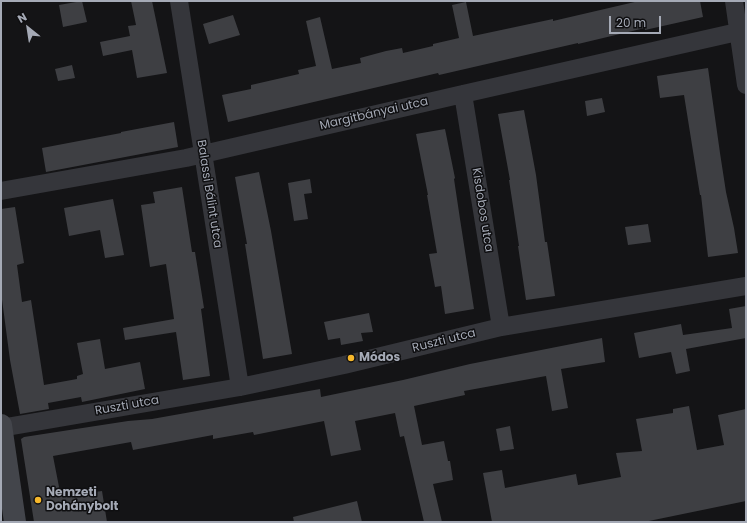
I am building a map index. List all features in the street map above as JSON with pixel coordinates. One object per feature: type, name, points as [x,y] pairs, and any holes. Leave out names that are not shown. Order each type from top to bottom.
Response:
[{"type":"street","name":"Balassi Bálint utca","points":[[179,1],[240,387]]},
{"type":"street","points":[[734,1],[742,30],[746,84]]},
{"type":"street","name":"Margitbányai utca","points":[[1,191],[203,155],[742,30]]},
{"type":"street","name":"Kisdobos utca","points":[[463,94],[501,327]]},
{"type":"street","name":"Ruszti utca","points":[[1,428],[240,387],[344,365],[501,327],[746,286]]},
{"type":"street","points":[[1,425],[15,522]]},
{"type":"building","points":[[82,1],[87,22],[63,27],[59,5]]},
{"type":"building","points":[[131,1],[152,1],[167,73],[137,78],[132,50],[103,56],[100,42],[130,36],[128,26],[136,25]]},
{"type":"building","points":[[639,1],[700,1],[703,17],[645,30],[645,28],[439,75],[438,73],[228,122],[222,95],[251,89],[251,85],[299,74],[298,70],[316,66],[306,21],[320,17],[332,69],[361,63],[360,58],[386,51],[402,48],[403,53],[459,38],[452,5],[466,2],[473,36],[553,19],[553,21]]},
{"type":"building","points":[[233,15],[240,35],[209,44],[203,24]]},
{"type":"building","points":[[72,65],[75,78],[58,81],[55,69]]},
{"type":"building","points":[[708,68],[726,192],[738,253],[708,257],[701,195],[684,95],[660,98],[657,76]]},
{"type":"building","points":[[602,98],[605,112],[587,116],[585,101]]},
{"type":"building","points":[[524,110],[555,296],[526,300],[510,180],[498,114]]},
{"type":"building","points":[[174,122],[178,147],[46,172],[42,148]]},
{"type":"building","points":[[445,129],[455,178],[474,309],[445,314],[441,286],[435,287],[429,254],[437,253],[428,195],[416,134]]},
{"type":"building","points":[[259,172],[271,231],[292,354],[263,359],[245,244],[247,244],[235,177]]},
{"type":"building","points":[[310,179],[312,193],[304,194],[308,219],[294,221],[288,183]]},
{"type":"building","points":[[182,187],[192,252],[195,252],[204,308],[201,309],[210,376],[183,380],[176,332],[125,340],[123,328],[174,319],[166,264],[150,267],[141,205],[155,203],[153,192]]},
{"type":"building","points":[[113,199],[124,255],[105,258],[100,230],[69,236],[64,208]]},
{"type":"building","points":[[15,207],[24,263],[17,265],[22,302],[31,300],[44,385],[77,379],[77,376],[83,374],[77,343],[100,339],[105,369],[140,362],[145,389],[82,402],[81,397],[48,403],[49,409],[20,414],[10,360],[1,292],[1,209]]},
{"type":"building","points":[[648,224],[651,242],[628,245],[625,227]]},
{"type":"building","points":[[746,306],[746,338],[686,349],[690,371],[676,374],[671,352],[639,358],[634,333],[681,324],[683,335],[732,328],[729,309]]},
{"type":"building","points":[[369,313],[373,332],[361,333],[363,341],[341,345],[340,338],[328,340],[324,322]]},
{"type":"building","points":[[602,338],[605,362],[561,369],[568,408],[552,411],[546,376],[464,391],[465,395],[414,406],[422,445],[444,441],[448,461],[450,461],[453,480],[433,484],[442,522],[424,522],[404,436],[400,437],[395,413],[355,421],[361,450],[331,456],[324,421],[254,435],[253,432],[213,439],[213,435],[133,450],[131,442],[53,456],[60,492],[67,492],[67,496],[102,491],[107,522],[34,522],[21,439],[24,437],[128,421],[152,419],[320,389],[321,397],[470,364]]},
{"type":"building","points":[[689,406],[697,450],[724,445],[718,415],[746,409],[746,501],[644,522],[492,522],[483,473],[502,470],[505,488],[576,474],[578,485],[621,477],[616,453],[642,451],[636,419],[673,413],[673,409]]},
{"type":"building","points":[[510,426],[514,449],[500,451],[496,429]]},
{"type":"building","points":[[357,501],[362,522],[294,522],[293,517]]},
{"type":"place","name":"Módos","points":[[351,358]]},
{"type":"place","name":"Nemzeti Dohánybolt","points":[[38,500]]}]
